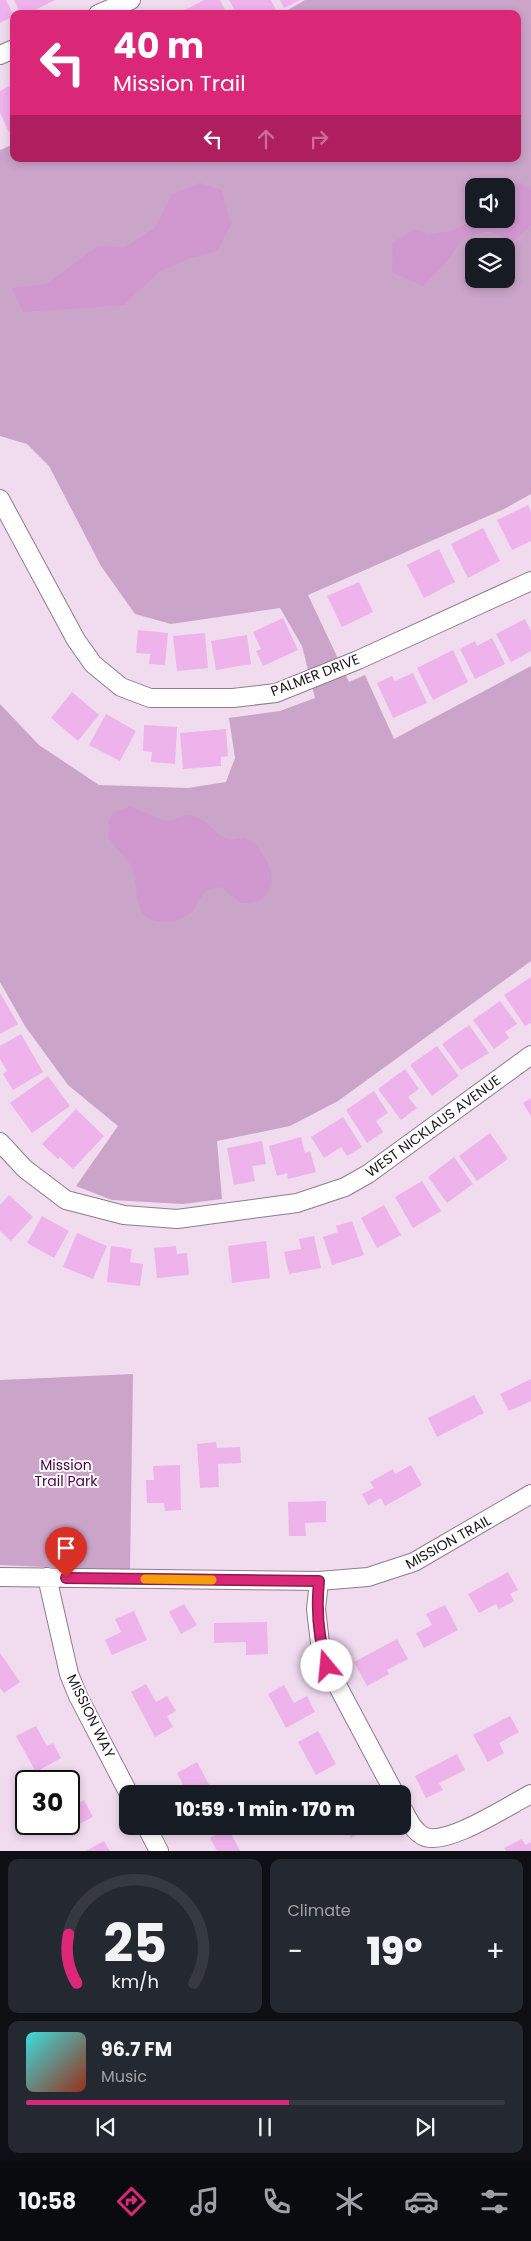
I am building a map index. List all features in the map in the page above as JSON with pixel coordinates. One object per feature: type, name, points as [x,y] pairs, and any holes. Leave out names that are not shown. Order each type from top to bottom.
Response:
[{"type":"street","points":[[107,10],[131,0]]},
{"type":"street","name":"PALMER DRIVE","points":[[0,499],[76,640],[93,664],[120,687],[150,698],[233,698],[276,693],[358,660],[531,581]]},
{"type":"street","name":"WEST NICKLAUS AVENUE","points":[[0,1142],[24,1169],[66,1200],[124,1215],[177,1220],[271,1207],[320,1197],[345,1187],[368,1174],[531,1055]]},
{"type":"street","name":"MISSION TRAIL","points":[[0,1577],[319,1581],[368,1577],[414,1562],[531,1494]]},
{"type":"street","name":"MISSION WAY","points":[[47,1577],[69,1674],[78,1696],[125,1785]]},
{"type":"street","points":[[319,1581],[316,1609],[320,1643],[327,1666],[390,1785]]},
{"type":"street","points":[[411,1822],[417,1832],[431,1845],[531,1794]]},
{"type":"street","points":[[151,1835],[159,1851]]},
{"type":"green space","points":[[305,0],[531,0],[531,494],[504,509],[308,595],[349,682],[365,675],[394,739],[531,666],[531,961],[338,1101],[290,1126],[217,1141],[222,1199],[183,1204],[112,1200],[76,1186],[118,1126],[68,1085],[25,1026],[0,982],[0,704],[39,745],[99,785],[188,788],[226,782],[235,758],[229,718],[280,711],[315,698],[302,646],[280,608],[171,624],[135,614],[101,566],[49,466],[27,444],[0,436],[0,150],[10,146],[10,162],[521,162],[521,10],[288,10]]},
{"type":"green space","name":"Mission Trail Park","points":[[133,1374],[130,1571],[0,1565],[0,1380]]},
{"type":"shaded area","points":[[200,183],[222,190],[231,225],[217,251],[191,258],[160,271],[124,305],[23,312],[12,288],[47,284],[98,246],[125,247],[155,228],[171,195]]},
{"type":"shaded area","points":[[520,183],[531,191],[531,225],[515,240],[515,238],[506,238],[489,231],[464,237],[446,263],[423,286],[392,272],[393,243],[414,229],[428,235],[455,230],[465,224],[465,228],[515,228],[515,184]]},
{"type":"shaded area","points":[[130,807],[167,821],[191,815],[206,823],[222,837],[236,839],[244,837],[251,841],[263,855],[271,872],[269,889],[264,897],[250,903],[241,903],[221,887],[206,891],[188,915],[173,922],[153,920],[145,916],[140,909],[131,866],[109,838],[108,825],[111,816],[118,811]]},
{"type":"building","points":[[0,0],[6,0],[11,10],[10,18],[0,23]]},
{"type":"building","points":[[14,0],[55,0],[35,10],[19,10]]},
{"type":"building","points":[[204,0],[220,0],[225,10],[185,10]]},
{"type":"building","points":[[229,0],[271,0],[276,10],[235,10]]},
{"type":"building","points":[[280,0],[300,0],[284,8]]},
{"type":"building","points":[[10,86],[9,132],[0,113],[0,91]]},
{"type":"building","points":[[528,505],[531,512],[531,541],[512,550],[497,520]]},
{"type":"building","points":[[483,528],[500,561],[468,578],[451,544]]},
{"type":"building","points":[[439,549],[455,582],[424,598],[407,565]]},
{"type":"building","points":[[359,582],[373,612],[342,627],[327,596]]},
{"type":"building","points":[[283,618],[298,650],[263,666],[256,651],[261,649],[253,632]]},
{"type":"building","points":[[525,619],[531,631],[531,651],[511,662],[496,634]]},
{"type":"building","points":[[138,630],[168,633],[165,665],[149,664],[150,654],[136,653]]},
{"type":"building","points":[[205,633],[208,668],[177,671],[173,636]]},
{"type":"building","points":[[247,635],[251,664],[216,670],[211,641]]},
{"type":"building","points":[[492,638],[505,664],[475,679],[460,649],[475,641],[477,646]]},
{"type":"building","points":[[453,650],[468,682],[433,700],[417,668]]},
{"type":"building","points":[[413,673],[427,703],[393,718],[377,683],[392,676],[395,681]]},
{"type":"building","points":[[72,692],[99,715],[78,741],[51,718]]},
{"type":"building","points":[[106,714],[136,731],[120,761],[89,745]]},
{"type":"building","points":[[144,725],[177,727],[175,764],[151,762],[152,752],[143,751]]},
{"type":"building","points":[[226,729],[228,756],[221,757],[221,766],[183,769],[180,733]]},
{"type":"building","points":[[531,977],[531,1023],[525,1026],[504,995]]},
{"type":"building","points":[[0,993],[18,1024],[0,1034]]},
{"type":"building","points":[[500,1001],[517,1024],[505,1032],[509,1038],[494,1049],[473,1020]]},
{"type":"building","points":[[469,1025],[489,1053],[461,1070],[442,1044]]},
{"type":"building","points":[[21,1034],[43,1072],[13,1090],[3,1074],[7,1071],[0,1059],[0,1046]]},
{"type":"building","points":[[437,1046],[459,1076],[432,1096],[410,1065]]},
{"type":"building","points":[[405,1069],[419,1089],[408,1097],[417,1108],[401,1120],[378,1089]]},
{"type":"building","points":[[48,1076],[70,1106],[32,1133],[10,1103]]},
{"type":"building","points":[[374,1091],[388,1113],[376,1121],[383,1132],[367,1143],[346,1110]]},
{"type":"building","points":[[531,1098],[531,1116],[523,1103]]},
{"type":"building","points":[[76,1109],[104,1136],[73,1169],[60,1157],[58,1159],[42,1144]]},
{"type":"building","points":[[343,1117],[362,1147],[347,1156],[341,1147],[324,1158],[311,1137]]},
{"type":"building","points":[[490,1133],[508,1159],[477,1181],[459,1156]]},
{"type":"building","points":[[301,1137],[305,1153],[310,1151],[316,1172],[288,1179],[287,1173],[277,1176],[269,1146]]},
{"type":"building","points":[[262,1141],[266,1164],[252,1166],[255,1181],[234,1185],[227,1148]]},
{"type":"building","points":[[454,1157],[473,1184],[447,1203],[428,1177]]},
{"type":"building","points":[[422,1181],[441,1211],[413,1228],[395,1197]]},
{"type":"building","points":[[9,1195],[33,1217],[11,1241],[0,1231],[0,1205]]},
{"type":"building","points":[[384,1205],[401,1235],[377,1248],[361,1218]]},
{"type":"building","points":[[42,1216],[69,1231],[54,1258],[27,1243]]},
{"type":"building","points":[[352,1221],[364,1255],[332,1265],[323,1237],[338,1232],[336,1226]]},
{"type":"building","points":[[77,1233],[107,1246],[93,1279],[63,1267]]},
{"type":"building","points":[[314,1236],[321,1268],[289,1274],[284,1252],[301,1249],[299,1239]]},
{"type":"building","points":[[266,1241],[270,1278],[232,1283],[228,1246]]},
{"type":"building","points":[[111,1246],[132,1249],[130,1262],[143,1264],[140,1286],[107,1282]]},
{"type":"building","points":[[176,1246],[177,1254],[187,1253],[189,1275],[157,1278],[154,1248]]},
{"type":"building","points":[[531,1379],[531,1401],[509,1411],[500,1394]]},
{"type":"building","points":[[474,1395],[484,1413],[437,1437],[428,1418]]},
{"type":"building","points":[[216,1442],[217,1448],[240,1447],[241,1463],[218,1464],[219,1487],[200,1488],[197,1444]]},
{"type":"building","points":[[180,1465],[181,1510],[165,1511],[164,1503],[147,1503],[146,1480],[154,1480],[153,1466]]},
{"type":"building","points":[[411,1465],[422,1485],[385,1506],[381,1498],[368,1505],[362,1494],[374,1488],[370,1482],[393,1469],[395,1474]]},
{"type":"building","points":[[326,1501],[326,1522],[305,1523],[306,1536],[289,1536],[288,1502]]},
{"type":"building","points":[[508,1572],[518,1590],[510,1594],[514,1601],[499,1609],[496,1604],[479,1613],[468,1594]]},
{"type":"building","points":[[184,1604],[197,1625],[181,1634],[169,1612]]},
{"type":"building","points":[[445,1605],[458,1630],[424,1648],[416,1633],[432,1625],[426,1614]]},
{"type":"building","points":[[134,1611],[147,1640],[112,1655],[105,1640],[121,1632],[115,1619]]},
{"type":"building","points":[[267,1622],[268,1654],[246,1655],[246,1642],[214,1643],[214,1623]]},
{"type":"building","points":[[397,1639],[408,1659],[387,1670],[389,1674],[367,1686],[354,1662]]},
{"type":"building","points":[[0,1653],[20,1682],[4,1693],[0,1688]]},
{"type":"building","points":[[146,1684],[156,1702],[167,1696],[176,1711],[167,1716],[173,1727],[155,1737],[131,1692]]},
{"type":"building","points":[[284,1685],[294,1703],[307,1696],[315,1712],[286,1728],[268,1694]]},
{"type":"building","points":[[510,1716],[519,1732],[499,1743],[504,1753],[488,1762],[473,1735]]},
{"type":"building","points":[[36,1726],[47,1746],[53,1743],[61,1758],[40,1770],[35,1770],[16,1736]]},
{"type":"building","points":[[318,1731],[336,1764],[316,1775],[298,1742]]},
{"type":"building","points":[[457,1754],[465,1770],[439,1783],[443,1790],[426,1798],[415,1776]]},
{"type":"building","points":[[197,1762],[209,1785],[183,1785],[177,1773]]},
{"type":"building","points":[[84,1800],[93,1817],[80,1824],[80,1802]]},
{"type":"building","points":[[215,1835],[232,1835],[240,1851],[217,1851],[210,1838]]},
{"type":"building","points":[[522,1839],[525,1845],[531,1842],[531,1851],[506,1851],[504,1848]]},
{"type":"building","points":[[104,1841],[110,1851],[86,1851]]},
{"type":"slow traffic","points":[[145,1579],[212,1580]]},
{"type":"route","points":[[66,1578],[319,1581],[316,1609],[320,1643],[327,1666]]}]
